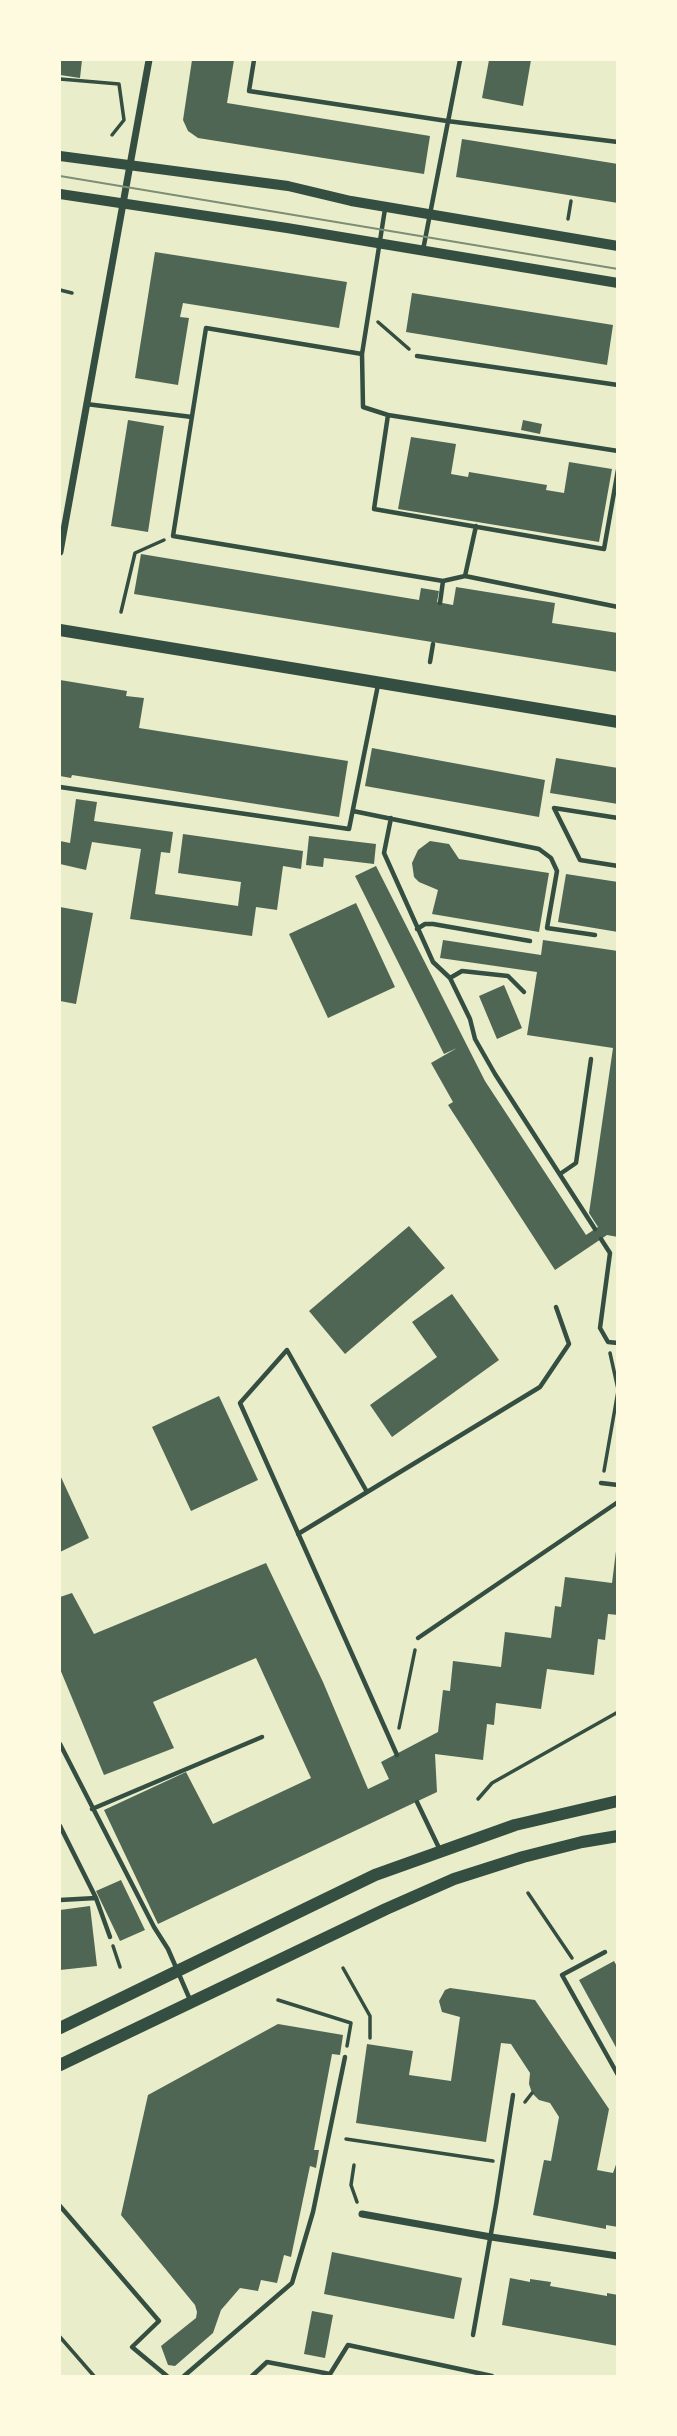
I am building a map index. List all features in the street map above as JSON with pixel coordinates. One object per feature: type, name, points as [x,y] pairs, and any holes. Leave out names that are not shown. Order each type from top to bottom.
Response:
[{"type":"main road","points":[[60,630],[618,722]]},
{"type":"main road","points":[[60,2028],[375,1875],[515,1825],[618,1801]]},
{"type":"main road","points":[[60,2065],[454,1879],[523,1857],[618,1836]]},
{"type":"street","points":[[60,552],[62,528],[149,60]]},
{"type":"street","points":[[60,156],[288,186],[386,207],[618,246]]},
{"type":"street","points":[[60,194],[618,283]]},
{"type":"street","points":[[362,2214],[618,2256]]},
{"type":"lane","points":[[254,60],[249,91],[447,121],[618,142]]},
{"type":"lane","points":[[423,250],[460,60]]},
{"type":"lane","points":[[386,207],[362,354],[363,407],[388,415],[618,451]]},
{"type":"lane","points":[[362,354],[206,328],[173,536],[443,581],[465,576],[618,607]]},
{"type":"lane","points":[[417,356],[618,385]]},
{"type":"lane","points":[[86,404],[192,417]]},
{"type":"lane","points":[[388,415],[374,509],[604,549],[618,470]]},
{"type":"lane","points":[[465,576],[476,526]]},
{"type":"lane","points":[[440,603],[443,581]]},
{"type":"lane","points":[[430,662],[433,644]]},
{"type":"lane","points":[[60,787],[349,829],[378,684]]},
{"type":"lane","points":[[618,818],[554,808],[580,860],[618,866]]},
{"type":"lane","points":[[353,811],[539,849],[551,858],[556,871],[547,929],[595,935]]},
{"type":"lane","points":[[391,818],[384,853],[433,962],[450,978],[470,1019],[475,1038],[595,1229]]},
{"type":"lane","points":[[418,929],[425,924],[530,941]]},
{"type":"lane","points":[[450,978],[462,971],[508,976],[524,992]]},
{"type":"lane","points":[[560,1174],[576,1163],[591,1059]]},
{"type":"lane","points":[[601,1239],[610,1253],[600,1328],[608,1342],[618,1343]]},
{"type":"lane","points":[[299,1534],[540,1387],[569,1344],[556,1307]]},
{"type":"lane","points":[[367,1492],[287,1350],[240,1403],[396,1752]]},
{"type":"lane","points":[[601,1483],[618,1485]]},
{"type":"lane","points":[[418,1638],[618,1502]]},
{"type":"lane","points":[[92,1809],[262,1737]]},
{"type":"lane","points":[[60,1744],[178,1972],[191,2003]]},
{"type":"lane","points":[[417,1802],[440,1850]]},
{"type":"lane","points":[[60,1826],[96,1898],[110,1937]]},
{"type":"lane","points":[[60,1900],[96,1898]]},
{"type":"lane","points":[[606,1952],[562,1975],[618,2075]]},
{"type":"lane","points":[[184,2376],[292,2283],[313,2212],[345,2057]]},
{"type":"lane","points":[[473,2335],[513,2095]]},
{"type":"lane","points":[[60,2206],[159,2321],[132,2347],[167,2376]]},
{"type":"lane","points":[[252,2376],[267,2362],[330,2374],[348,2345],[491,2376]]},
{"type":"path","points":[[60,79],[120,84],[124,120],[112,135]]},
{"type":"path","points":[[568,219],[571,201]]},
{"type":"path","points":[[60,290],[72,293]]},
{"type":"path","points":[[369,313],[417,356]]},
{"type":"path","points":[[121,612],[135,553],[173,536]]},
{"type":"path","points":[[601,1483],[618,1390],[608,1342]]},
{"type":"path","points":[[396,1752],[418,1638]]},
{"type":"path","points":[[478,1799],[492,1783],[618,1712]]},
{"type":"path","points":[[528,1893],[578,1967]]},
{"type":"path","points":[[110,1937],[120,1967]]},
{"type":"path","points":[[343,1968],[370,2016],[370,2038]]},
{"type":"path","points":[[278,2000],[351,2023],[345,2057]]},
{"type":"path","points":[[346,2138],[503,2163]]},
{"type":"path","points":[[354,2165],[351,2185],[362,2214]]},
{"type":"path","points":[[60,2337],[94,2376]]},
{"type":"building","points":[[60,60],[82,60],[80,78],[60,75]]},
{"type":"building","points":[[192,60],[234,60],[227,103],[430,136],[424,174],[198,138],[188,131],[183,120]]},
{"type":"building","points":[[489,60],[531,60],[523,106],[482,98]]},
{"type":"building","points":[[462,139],[618,164],[618,203],[456,177]]},
{"type":"building","points":[[155,252],[347,282],[339,328],[183,303],[180,317],[189,318],[178,385],[135,378]]},
{"type":"building","points":[[412,293],[613,325],[607,365],[406,332]]},
{"type":"building","points":[[128,420],[164,426],[148,532],[111,526]]},
{"type":"building","points":[[523,420],[542,424],[540,434],[521,430]]},
{"type":"building","points":[[411,437],[456,444],[451,474],[468,477],[469,472],[547,485],[546,490],[564,493],[569,462],[612,469],[599,542],[398,509]]},
{"type":"building","points":[[141,554],[419,600],[421,588],[439,591],[437,602],[453,605],[456,587],[555,603],[552,623],[618,633],[618,672],[134,594]]},
{"type":"building","points":[[60,680],[127,691],[126,696],[144,698],[139,728],[348,761],[339,817],[72,775],[71,778],[60,776]]},
{"type":"building","points":[[372,748],[545,780],[539,817],[365,786]]},
{"type":"building","points":[[556,758],[618,768],[618,804],[550,793]]},
{"type":"building","points":[[76,799],[97,802],[94,821],[173,832],[170,853],[161,852],[155,894],[238,906],[241,882],[178,873],[183,834],[303,851],[301,869],[283,866],[277,910],[256,907],[252,936],[130,919],[141,849],[92,842],[86,870],[60,864],[60,841],[70,843]]},
{"type":"building","points":[[309,836],[376,844],[374,864],[324,858],[323,867],[306,865]]},
{"type":"building","points":[[430,841],[449,844],[459,859],[549,873],[539,932],[432,914],[438,890],[414,877],[412,863],[418,850]]},
{"type":"building","points":[[376,866],[485,1081],[586,1235],[598,1227],[589,1213],[613,1048],[527,1035],[537,972],[440,958],[443,940],[541,955],[543,940],[618,951],[618,1237],[607,1235],[555,1270],[448,1105],[453,1102],[431,1063],[457,1048],[444,1054],[355,876]]},
{"type":"building","points":[[566,874],[618,882],[618,932],[558,922]]},
{"type":"building","points":[[356,903],[395,987],[328,1018],[289,934]]},
{"type":"building","points":[[60,907],[93,913],[76,1004],[60,1001]]},
{"type":"building","points":[[504,985],[522,1028],[497,1039],[479,996]]},
{"type":"building","points":[[409,1226],[445,1268],[345,1354],[309,1311]]},
{"type":"building","points":[[452,1294],[499,1360],[392,1437],[370,1405],[437,1357],[412,1322]]},
{"type":"building","points":[[219,1396],[258,1480],[191,1511],[152,1427]]},
{"type":"building","points":[[60,1475],[89,1538],[60,1552]]},
{"type":"building","points":[[616,1551],[618,1615],[608,1614],[605,1640],[598,1639],[594,1675],[547,1669],[541,1709],[496,1703],[494,1725],[487,1724],[483,1760],[435,1754],[437,1792],[158,1924],[104,1810],[186,1772],[213,1824],[311,1778],[256,1658],[153,1702],[174,1748],[104,1775],[60,1669],[60,1597],[72,1593],[94,1634],[266,1563],[323,1682],[368,1789],[389,1779],[381,1762],[438,1732],[443,1690],[450,1691],[453,1661],[501,1667],[505,1632],[551,1638],[555,1606],[561,1607],[565,1577],[612,1583]]},
{"type":"building","points":[[121,1880],[145,1930],[120,1941],[96,1891]]},
{"type":"building","points":[[90,1906],[97,1966],[60,1970],[60,1910]]},
{"type":"building","points":[[614,1961],[618,1968],[618,2051],[579,1980]]},
{"type":"building","points":[[450,1988],[535,2000],[609,2109],[597,2170],[613,2173],[618,2159],[618,2227],[606,2225],[606,2229],[533,2215],[544,2160],[551,2161],[559,2117],[550,2103],[539,2100],[532,2093],[530,2073],[511,2044],[501,2043],[486,2142],[356,2123],[367,2044],[413,2051],[409,2075],[451,2081],[460,2017],[442,2012],[439,2001],[445,1990]]},
{"type":"building","points":[[278,2024],[343,2035],[340,2055],[332,2054],[314,2150],[319,2150],[316,2168],[310,2166],[291,2257],[284,2255],[277,2283],[261,2280],[258,2291],[240,2288],[221,2310],[213,2333],[175,2366],[168,2365],[161,2346],[196,2318],[195,2305],[121,2215],[148,2095]]},
{"type":"building","points":[[332,2252],[462,2278],[454,2319],[324,2294]]},
{"type":"building","points":[[510,2278],[551,2282],[550,2286],[607,2296],[607,2293],[618,2295],[618,2346],[502,2325]]},
{"type":"building","points":[[312,2311],[333,2315],[325,2358],[304,2354]]},
{"type":"tram line","points":[[60,176],[618,269]]}]
